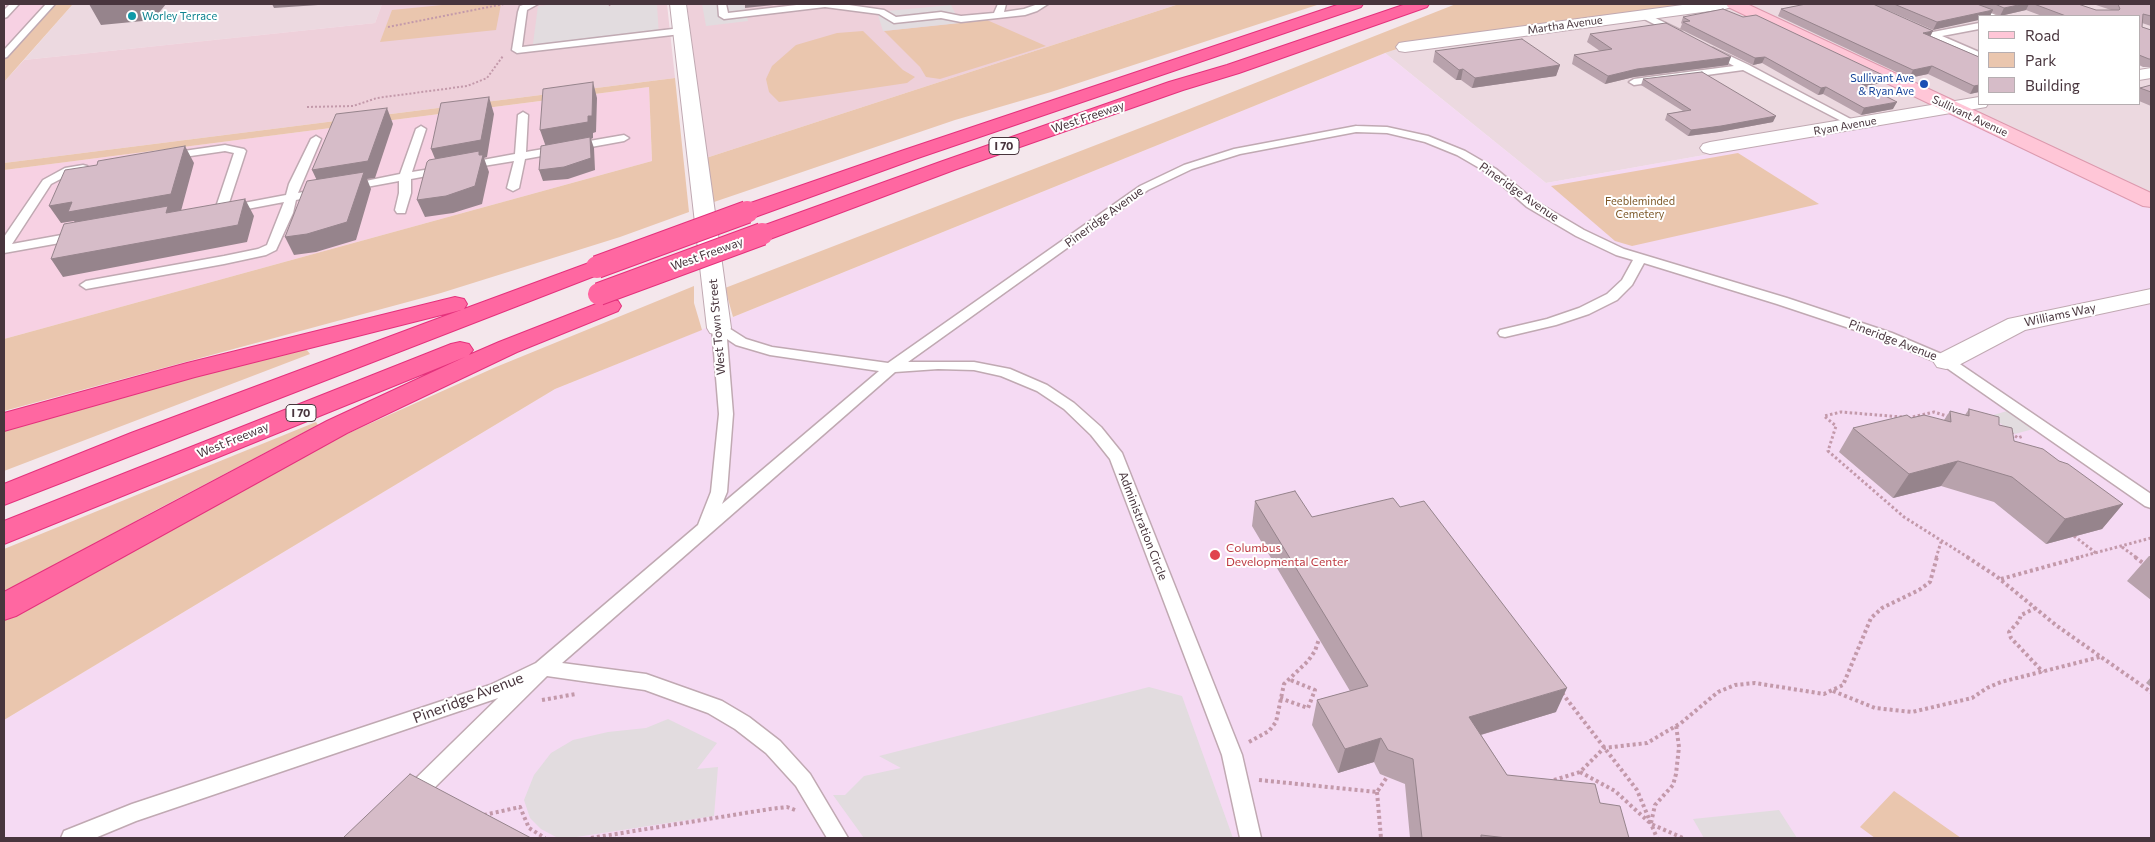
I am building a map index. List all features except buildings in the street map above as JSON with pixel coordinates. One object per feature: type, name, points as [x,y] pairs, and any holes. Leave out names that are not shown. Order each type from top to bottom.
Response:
[{"type":"highway","name":"West Freeway","points":[[4,495],[178,426],[747,212],[916,152],[1355,4]]},
{"type":"highway","name":"West Freeway","points":[[4,533],[766,238],[832,208],[1167,89],[1233,69],[1421,4]]},
{"type":"highway","points":[[4,422],[188,371],[597,267]]},
{"type":"highway","points":[[4,607],[337,427],[604,300]]},
{"type":"main road","name":"Sullivant Avenue","points":[[1734,4],[2151,201]]},
{"type":"street","name":"West Town Street","points":[[678,4],[719,328]]},
{"type":"street","name":"Martha Avenue","points":[[1405,47],[1725,4]]},
{"type":"street","name":"Ryan Avenue","points":[[1710,148],[1978,103]]},
{"type":"street","name":"Williams Way","points":[[1946,360],[2017,324],[2151,296]]},
{"type":"lane","points":[[4,15],[15,4]]},
{"type":"lane","points":[[4,55],[51,4]]},
{"type":"lane","points":[[534,4],[523,8],[517,50],[681,31]]},
{"type":"lane","points":[[722,4],[724,16],[825,4],[881,12],[894,20],[941,15],[961,19],[1025,12],[1044,4]]},
{"type":"lane","points":[[998,15],[1002,4]]},
{"type":"lane","points":[[1963,4],[1990,15]]},
{"type":"lane","points":[[1643,15],[1686,37]]},
{"type":"lane","points":[[1906,23],[1978,56]]},
{"type":"lane","points":[[1932,35],[1978,26]]},
{"type":"lane","points":[[1703,46],[1856,124]]},
{"type":"lane","points":[[1634,82],[1746,67]]},
{"type":"lane","points":[[513,188],[520,157],[523,115]]},
{"type":"lane","points":[[401,210],[405,193],[405,177],[420,129]]},
{"type":"lane","name":"Pineridge Avenue","points":[[71,838],[132,813],[376,733],[496,691],[543,668],[891,368],[1144,188],[1188,167],[1238,151],[1356,129],[1387,130],[1428,139],[1461,153],[1492,171],[1531,204],[1580,233],[1620,252],[1774,298],[1887,336],[1946,360],[2151,502]]},
{"type":"lane","points":[[156,158],[225,148],[240,151],[216,211],[624,138]]},
{"type":"lane","points":[[86,285],[262,252],[272,247],[316,139]]},
{"type":"lane","points":[[4,248],[46,182],[69,170],[98,166]]},
{"type":"lane","points":[[4,248],[90,234]]},
{"type":"lane","points":[[1505,333],[1576,314],[1612,297],[1627,282],[1640,258]]},
{"type":"lane","points":[[719,328],[741,342],[770,351],[891,368]]},
{"type":"lane","name":"West Town Street","points":[[704,529],[719,492],[724,449],[726,414],[719,328]]},
{"type":"lane","name":"Administration Circle","points":[[891,368],[938,365],[974,366],[1005,372],[1042,388],[1069,406],[1096,431],[1117,457],[1232,754],[1250,832]]},
{"type":"lane","points":[[397,811],[498,709],[543,668],[646,682],[715,707],[742,723],[773,747],[803,780],[838,838]]},
{"type":"path","points":[[388,26],[504,4]]},
{"type":"path","points":[[307,108],[354,106],[377,98],[467,86],[487,78],[504,55]]},
{"type":"path","points":[[1954,418],[1934,412],[1907,418],[1840,412],[1824,416],[1836,426],[1828,451],[1904,517],[2001,579],[2100,657],[2151,692]]},
{"type":"path","points":[[2074,536],[2096,553]]},
{"type":"path","points":[[2001,579],[2151,538]]},
{"type":"path","points":[[1549,782],[1580,772],[1604,748],[1647,743],[1676,725],[1718,692],[1735,685],[1755,684],[1824,694],[1843,685],[1871,618],[1882,608],[1919,590],[1930,582],[1941,542]]},
{"type":"path","points":[[2121,546],[2151,569]]},
{"type":"path","points":[[2036,608],[2021,615],[2009,632],[2011,638],[2043,672]]},
{"type":"path","points":[[1244,745],[1259,738],[1276,722],[1284,684],[1308,661],[1315,651],[1319,639]]},
{"type":"path","points":[[1833,691],[1875,708],[1912,712],[1972,698],[2001,682],[2100,657]]},
{"type":"path","points":[[1280,698],[1308,708],[1315,690],[1288,680]]},
{"type":"path","points":[[1557,687],[1637,790],[1657,838]]},
{"type":"path","points":[[498,709],[526,702],[581,694]]},
{"type":"path","points":[[1651,824],[1655,805],[1672,785],[1676,774],[1679,747],[1676,725]]},
{"type":"path","points":[[1580,772],[1615,791],[1651,824],[1683,838]]},
{"type":"path","points":[[1381,838],[1377,792],[1387,776]]},
{"type":"path","points":[[1256,780],[1377,792]]},
{"type":"path","points":[[479,819],[483,815],[520,807],[529,828],[545,838]]},
{"type":"path","points":[[592,838],[770,809],[787,807],[800,811]]},
{"type":"shaded area","points":[[4,4],[56,4],[4,60]]},
{"type":"shaded area","points":[[73,4],[382,4],[375,23],[24,60]]},
{"type":"shaded area","points":[[382,4],[667,4],[675,78],[4,163],[4,82],[24,60],[375,23]]},
{"type":"shaded area","points":[[555,4],[657,4],[659,37],[532,51],[538,6]]},
{"type":"shaded area","points":[[687,4],[1179,4],[706,158]]},
{"type":"shaded area","points":[[702,4],[744,4],[748,21],[706,26]]},
{"type":"shaded area","points":[[1697,4],[2151,4],[2151,39],[2140,34],[2140,15],[1978,15],[1978,105],[2140,105],[2140,71],[2151,69],[2151,209],[1948,112],[1546,183],[1385,53],[1421,41]]},
{"type":"shaded area","points":[[951,5],[960,23],[883,31],[877,12]]},
{"type":"shaded area","name":"Columbus Developmental Center","points":[[1385,53],[1546,183],[1948,112],[2151,209],[2151,838],[4,838],[4,720],[555,389]]},
{"type":"shaded area","points":[[649,87],[652,161],[4,339],[4,170]]},
{"type":"shaded area","points":[[2007,411],[2033,429],[2015,434],[1990,416]]},
{"type":"shaded area","points":[[1149,687],[1182,696],[1233,838],[864,838],[833,795],[845,795],[864,776],[901,768],[879,756]]},
{"type":"shaded area","points":[[668,719],[717,743],[697,769],[718,767],[714,816],[570,838],[556,837],[541,829],[530,818],[524,800],[534,775],[551,753],[573,740],[608,732],[646,728]]},
{"type":"shaded area","points":[[1779,810],[1797,838],[1704,838],[1693,819]]},
{"type":"green space","points":[[56,4],[73,4],[4,82],[4,60]]},
{"type":"green space","points":[[452,4],[501,4],[496,30],[380,42],[392,10]]},
{"type":"green space","points":[[1179,4],[1320,4],[1051,92],[955,120],[714,202],[706,158]]},
{"type":"green space","points":[[1456,4],[1697,4],[1421,41],[1385,53],[733,317],[725,288]]},
{"type":"green space","points":[[987,20],[1046,46],[940,79],[926,77],[920,67],[884,31]]},
{"type":"green space","points":[[863,31],[903,70],[915,77],[907,83],[779,102],[769,92],[766,79],[772,66],[796,45],[837,33]]},
{"type":"green space","points":[[675,78],[689,212],[620,237],[441,293],[4,411],[4,339],[652,161],[649,87],[4,170],[4,163]]},
{"type":"green space","name":"Feebleminded Cemetery","points":[[1738,153],[1819,204],[1632,246],[1615,241],[1551,186]]},
{"type":"green space","points":[[694,286],[694,303],[702,330],[555,389],[4,720],[4,618],[101,564],[340,437],[496,367]]},
{"type":"green space","points":[[303,345],[310,354],[4,471],[4,431]]},
{"type":"green space","points":[[316,422],[318,425],[154,511],[4,594],[4,549]]},
{"type":"green space","points":[[1894,791],[1961,838],[1875,838],[1860,827]]},
{"type":"place","name":"Worley Terrace","points":[[132,16]]},
{"type":"place","name":"Sullivant Ave & Ryan Ave","points":[[1924,84]]},
{"type":"place","name":"Columbus Developmental Center","points":[[1215,555]]}]
